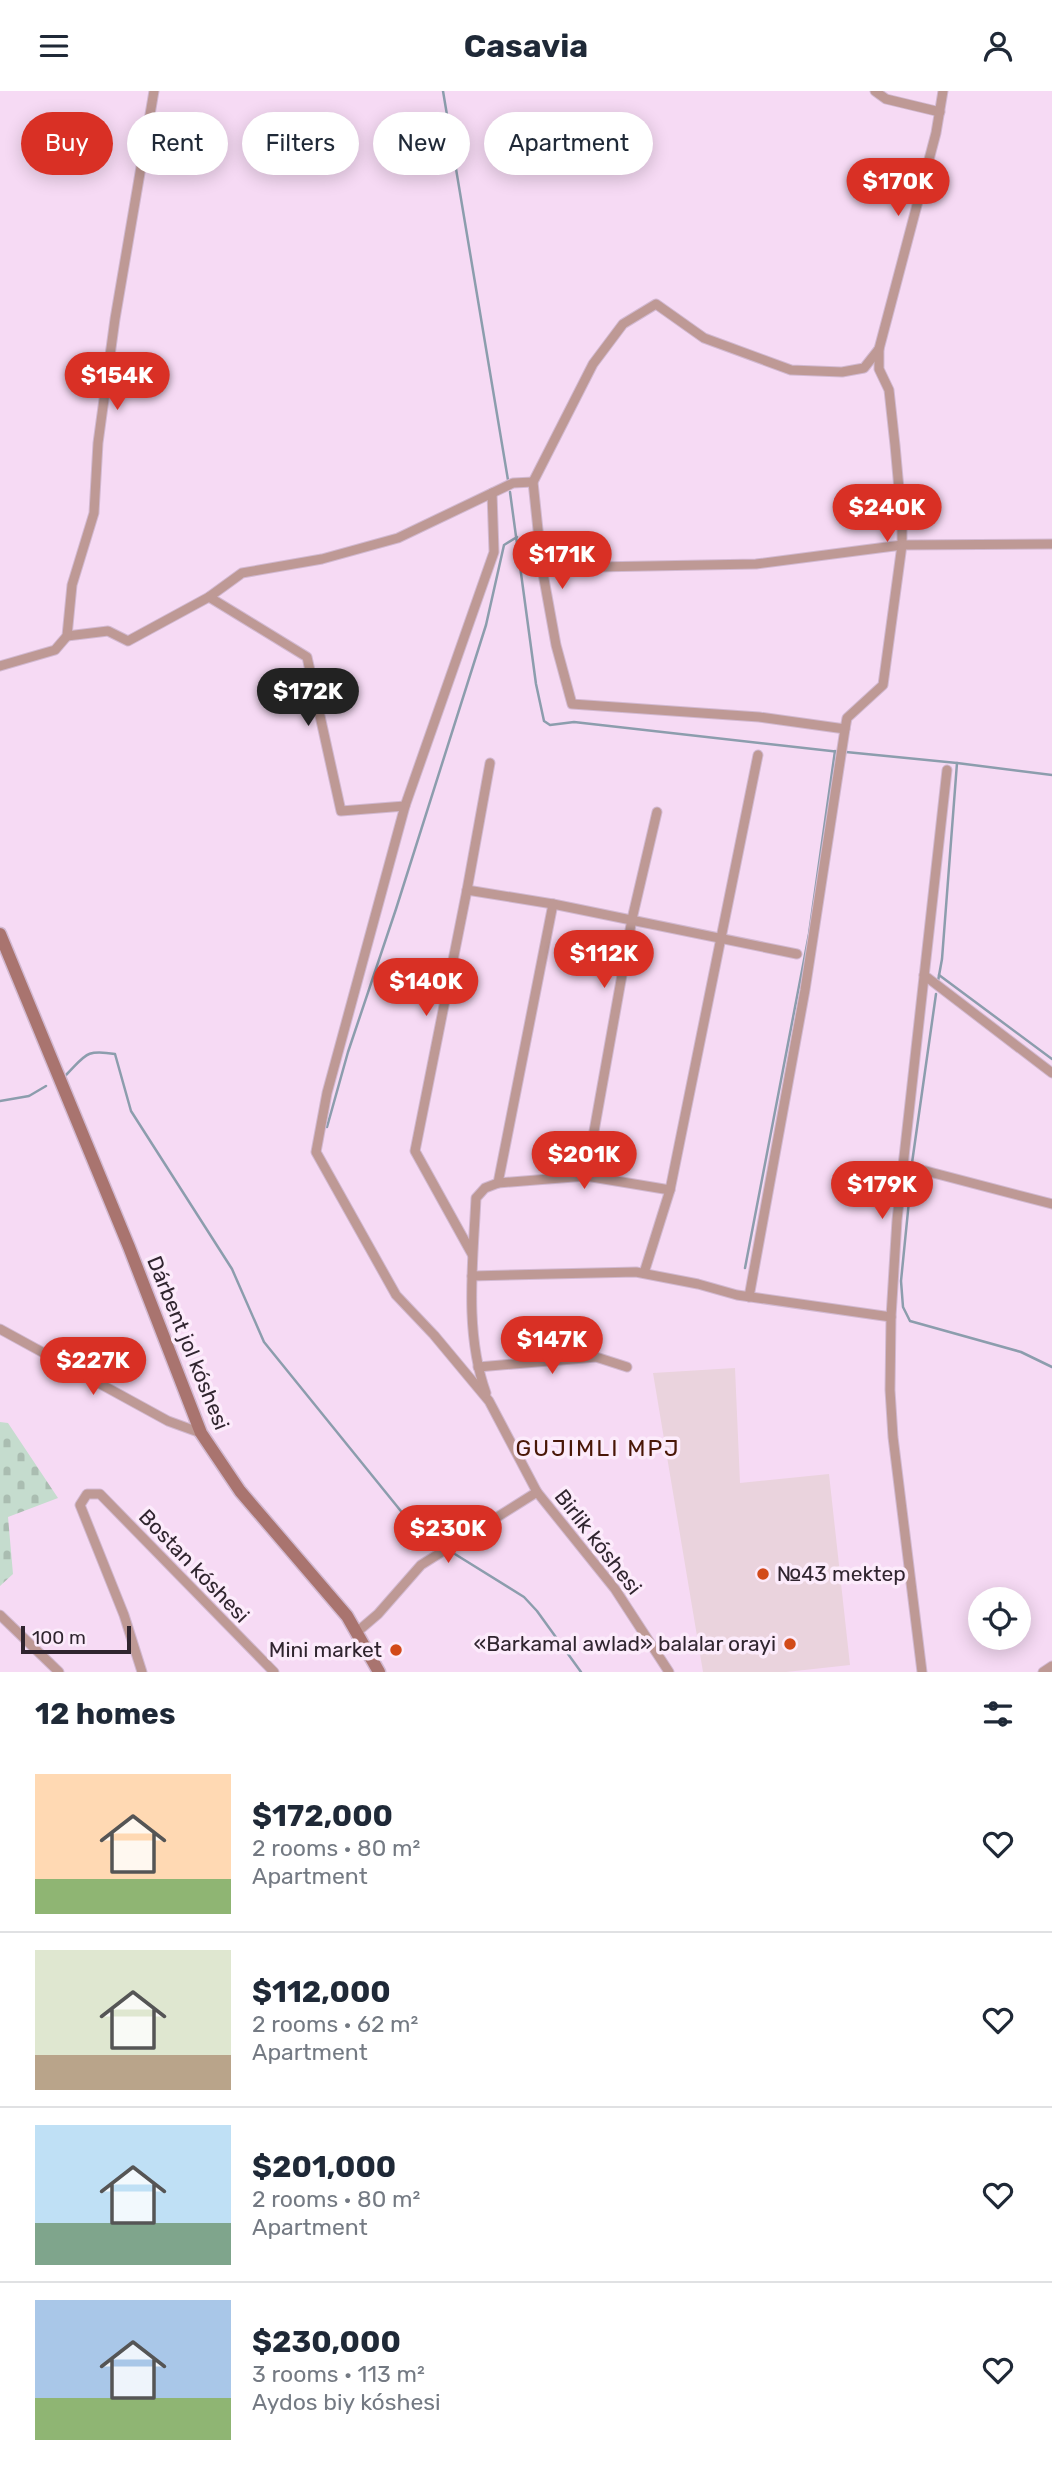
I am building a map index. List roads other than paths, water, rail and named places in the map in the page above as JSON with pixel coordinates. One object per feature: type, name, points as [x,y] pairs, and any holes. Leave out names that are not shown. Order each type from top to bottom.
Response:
[{"type":"main road","name":"Dárbent jol kóshesi","points":[[0,934],[130,1247],[201,1433],[240,1491],[347,1615],[379,1672]]},
{"type":"street","points":[[0,666],[55,650],[67,636],[72,586],[94,513],[100,429],[154,91]]},
{"type":"street","points":[[875,91],[886,99],[940,112]]},
{"type":"street","points":[[749,1297],[805,990],[847,718],[883,685],[902,545],[902,522],[889,390],[879,369],[879,349],[940,112],[943,91]]},
{"type":"street","points":[[845,729],[759,717],[572,704],[556,645],[542,568],[533,482],[593,364],[623,324],[656,304],[704,338],[791,370],[842,372],[864,368],[879,349]]},
{"type":"street","points":[[67,636],[108,631],[128,641],[209,597],[242,573],[322,559],[398,538],[513,483],[533,482]]},
{"type":"street","points":[[209,597],[307,657],[341,811],[405,806],[495,552],[492,493]]},
{"type":"street","points":[[542,568],[756,564],[902,545],[1052,544]]},
{"type":"street","points":[[644,1273],[670,1190],[758,755]]},
{"type":"street","points":[[473,1256],[415,1151],[490,763]]},
{"type":"street","points":[[922,1672],[902,1524],[894,1437],[890,1390],[891,1317],[897,1220],[947,770]]},
{"type":"street","name":"Birlik kóshesi","points":[[405,806],[327,1093],[316,1148],[317,1155],[396,1295],[434,1335],[489,1401],[537,1492],[615,1589],[669,1672]]},
{"type":"street","points":[[586,1176],[632,919],[657,812]]},
{"type":"street","points":[[467,890],[632,919],[797,954]]},
{"type":"street","points":[[498,1183],[553,904]]},
{"type":"street","points":[[924,975],[1052,1073]]},
{"type":"street","points":[[903,1165],[1052,1204]]},
{"type":"street","points":[[489,1401],[478,1367],[471,1302],[475,1198],[485,1188],[498,1183],[586,1176],[670,1190]]},
{"type":"street","points":[[472,1276],[644,1273],[749,1297],[891,1317]]},
{"type":"street","points":[[0,1329],[168,1421],[201,1433]]},
{"type":"street","points":[[478,1367],[596,1357],[627,1367]]},
{"type":"street","points":[[357,1632],[378,1614],[421,1565],[537,1492]]},
{"type":"street","name":"Bostan kóshesi","points":[[142,1672],[124,1615],[80,1505],[87,1494],[100,1494],[274,1672]]},
{"type":"street","points":[[0,1615],[58,1672]]},
{"type":"street","points":[[1044,1672],[1052,1666]]},
{"type":"waterway","points":[[443,91],[508,480]]},
{"type":"waterway","points":[[510,492],[536,684],[544,721],[550,725],[574,722],[840,752]]},
{"type":"waterway","points":[[327,1127],[348,1052],[486,625],[504,545],[517,537]]},
{"type":"waterway","points":[[745,1268],[809,934],[835,751]]},
{"type":"waterway","points":[[846,752],[1052,775]]},
{"type":"waterway","points":[[938,981],[957,763]]},
{"type":"waterway","points":[[939,975],[1052,1059]]},
{"type":"waterway","points":[[912,1163],[936,994]]},
{"type":"waterway","points":[[66,1075],[87,1055],[97,1052],[115,1054],[131,1111],[232,1269],[264,1342],[413,1526],[440,1544]]},
{"type":"waterway","points":[[0,1101],[29,1096],[46,1086]]},
{"type":"waterway","points":[[912,1171],[901,1281],[903,1307],[910,1321],[1021,1352],[1052,1367]]},
{"type":"waterway","points":[[450,1551],[524,1597],[581,1672]]},
{"type":"place","name":"№43 mektep","points":[[763,1574]]},
{"type":"place","name":"«Barkamal awlad» balalar orayi","points":[[790,1644]]},
{"type":"place","name":"Mini market","points":[[396,1650]]},
{"type":"district","name":"GUJIMLI MPJ","points":[[598,1448]]}]
